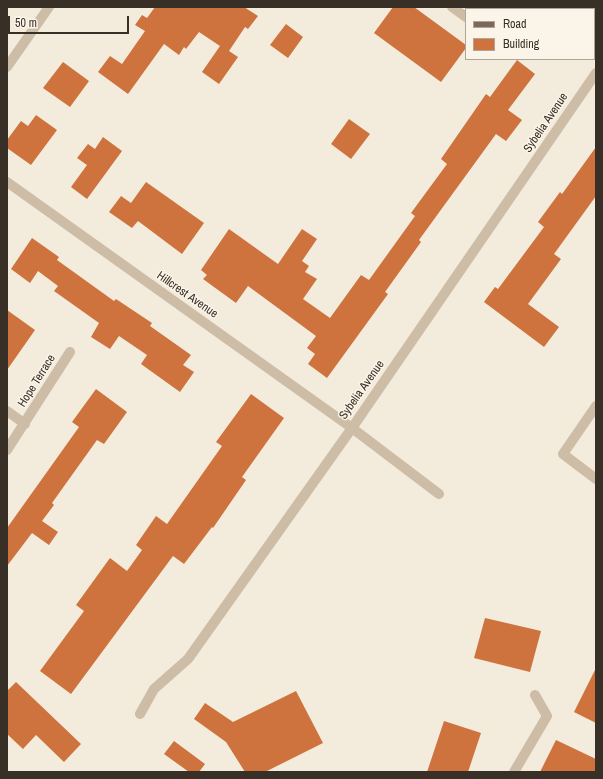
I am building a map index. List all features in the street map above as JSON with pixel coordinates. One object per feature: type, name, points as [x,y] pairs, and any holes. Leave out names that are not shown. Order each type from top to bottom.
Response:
[{"type":"street","points":[[7,67],[49,7]]},
{"type":"street","points":[[452,7],[465,16]]},
{"type":"street","name":"Sybelia Avenue","points":[[140,714],[154,689],[188,660],[352,428],[596,73]]},
{"type":"street","name":"Hillcrest Avenue","points":[[7,182],[352,428],[439,494]]},
{"type":"street","name":"Hope Terrace","points":[[7,450],[70,352]]},
{"type":"street","points":[[596,406],[563,454],[596,479]]},
{"type":"street","name":"Hope Terrace","points":[[7,411],[25,424]]},
{"type":"street","points":[[514,772],[547,716],[535,695]]},
{"type":"building","points":[[155,7],[244,7],[258,16],[248,29],[245,27],[229,51],[238,57],[219,84],[202,72],[220,46],[199,32],[186,49],[184,47],[179,55],[164,44],[128,94],[98,72],[110,56],[122,64],[145,31],[135,25],[142,15],[147,18]]},
{"type":"building","points":[[393,7],[414,7],[465,44],[465,49],[441,82],[374,33]]},
{"type":"building","points":[[286,24],[303,37],[288,58],[270,45]]},
{"type":"building","points":[[517,60],[535,74],[508,110],[522,120],[506,141],[496,134],[419,240],[421,242],[385,292],[388,294],[327,378],[308,364],[315,354],[307,348],[316,336],[248,286],[236,303],[203,279],[207,275],[201,270],[229,229],[278,264],[302,229],[317,239],[302,261],[309,266],[305,272],[317,279],[303,299],[330,318],[361,275],[369,280],[415,216],[411,213],[447,164],[441,159],[486,94],[490,97]]},
{"type":"building","points":[[63,62],[89,81],[70,107],[43,88]]},
{"type":"building","points":[[36,115],[57,130],[31,165],[7,148],[7,140],[21,121],[28,126]]},
{"type":"building","points":[[349,119],[370,134],[351,159],[331,144]]},
{"type":"building","points":[[103,137],[122,151],[87,199],[71,187],[87,165],[77,158],[88,144],[95,149]]},
{"type":"building","points":[[596,147],[596,196],[554,254],[561,259],[528,304],[559,327],[544,347],[484,302],[495,287],[498,289],[544,227],[538,222],[560,192],[562,194]]},
{"type":"building","points":[[146,182],[204,223],[182,254],[138,221],[132,228],[109,212],[121,196],[131,203]]},
{"type":"building","points":[[32,238],[59,257],[57,260],[114,301],[116,299],[152,323],[150,326],[191,355],[183,365],[194,372],[180,392],[141,364],[147,355],[119,336],[110,349],[91,337],[99,323],[54,291],[58,286],[38,271],[30,283],[11,269]]},
{"type":"building","points":[[7,310],[35,330],[7,370]]},
{"type":"building","points":[[96,389],[127,412],[104,444],[97,440],[52,503],[54,505],[42,521],[58,532],[49,545],[32,533],[7,566],[7,528],[79,427],[72,422]]},
{"type":"building","points":[[251,394],[284,418],[242,477],[246,480],[213,528],[212,527],[184,564],[173,556],[71,694],[40,671],[84,611],[76,605],[110,558],[127,571],[142,550],[136,545],[156,516],[167,524],[222,446],[216,442]]},
{"type":"building","points":[[485,618],[541,631],[530,672],[474,658]]},
{"type":"building","points":[[596,668],[596,723],[574,712]]},
{"type":"building","points":[[16,682],[81,744],[64,762],[36,735],[23,749],[7,734],[7,691]]},
{"type":"building","points":[[296,691],[323,743],[265,772],[245,772],[226,742],[194,719],[205,703],[233,722]]},
{"type":"building","points":[[444,721],[481,733],[468,772],[427,772]]},
{"type":"building","points":[[556,740],[596,759],[596,772],[540,772]]},
{"type":"building","points":[[174,741],[205,764],[199,772],[189,772],[164,754]]}]
